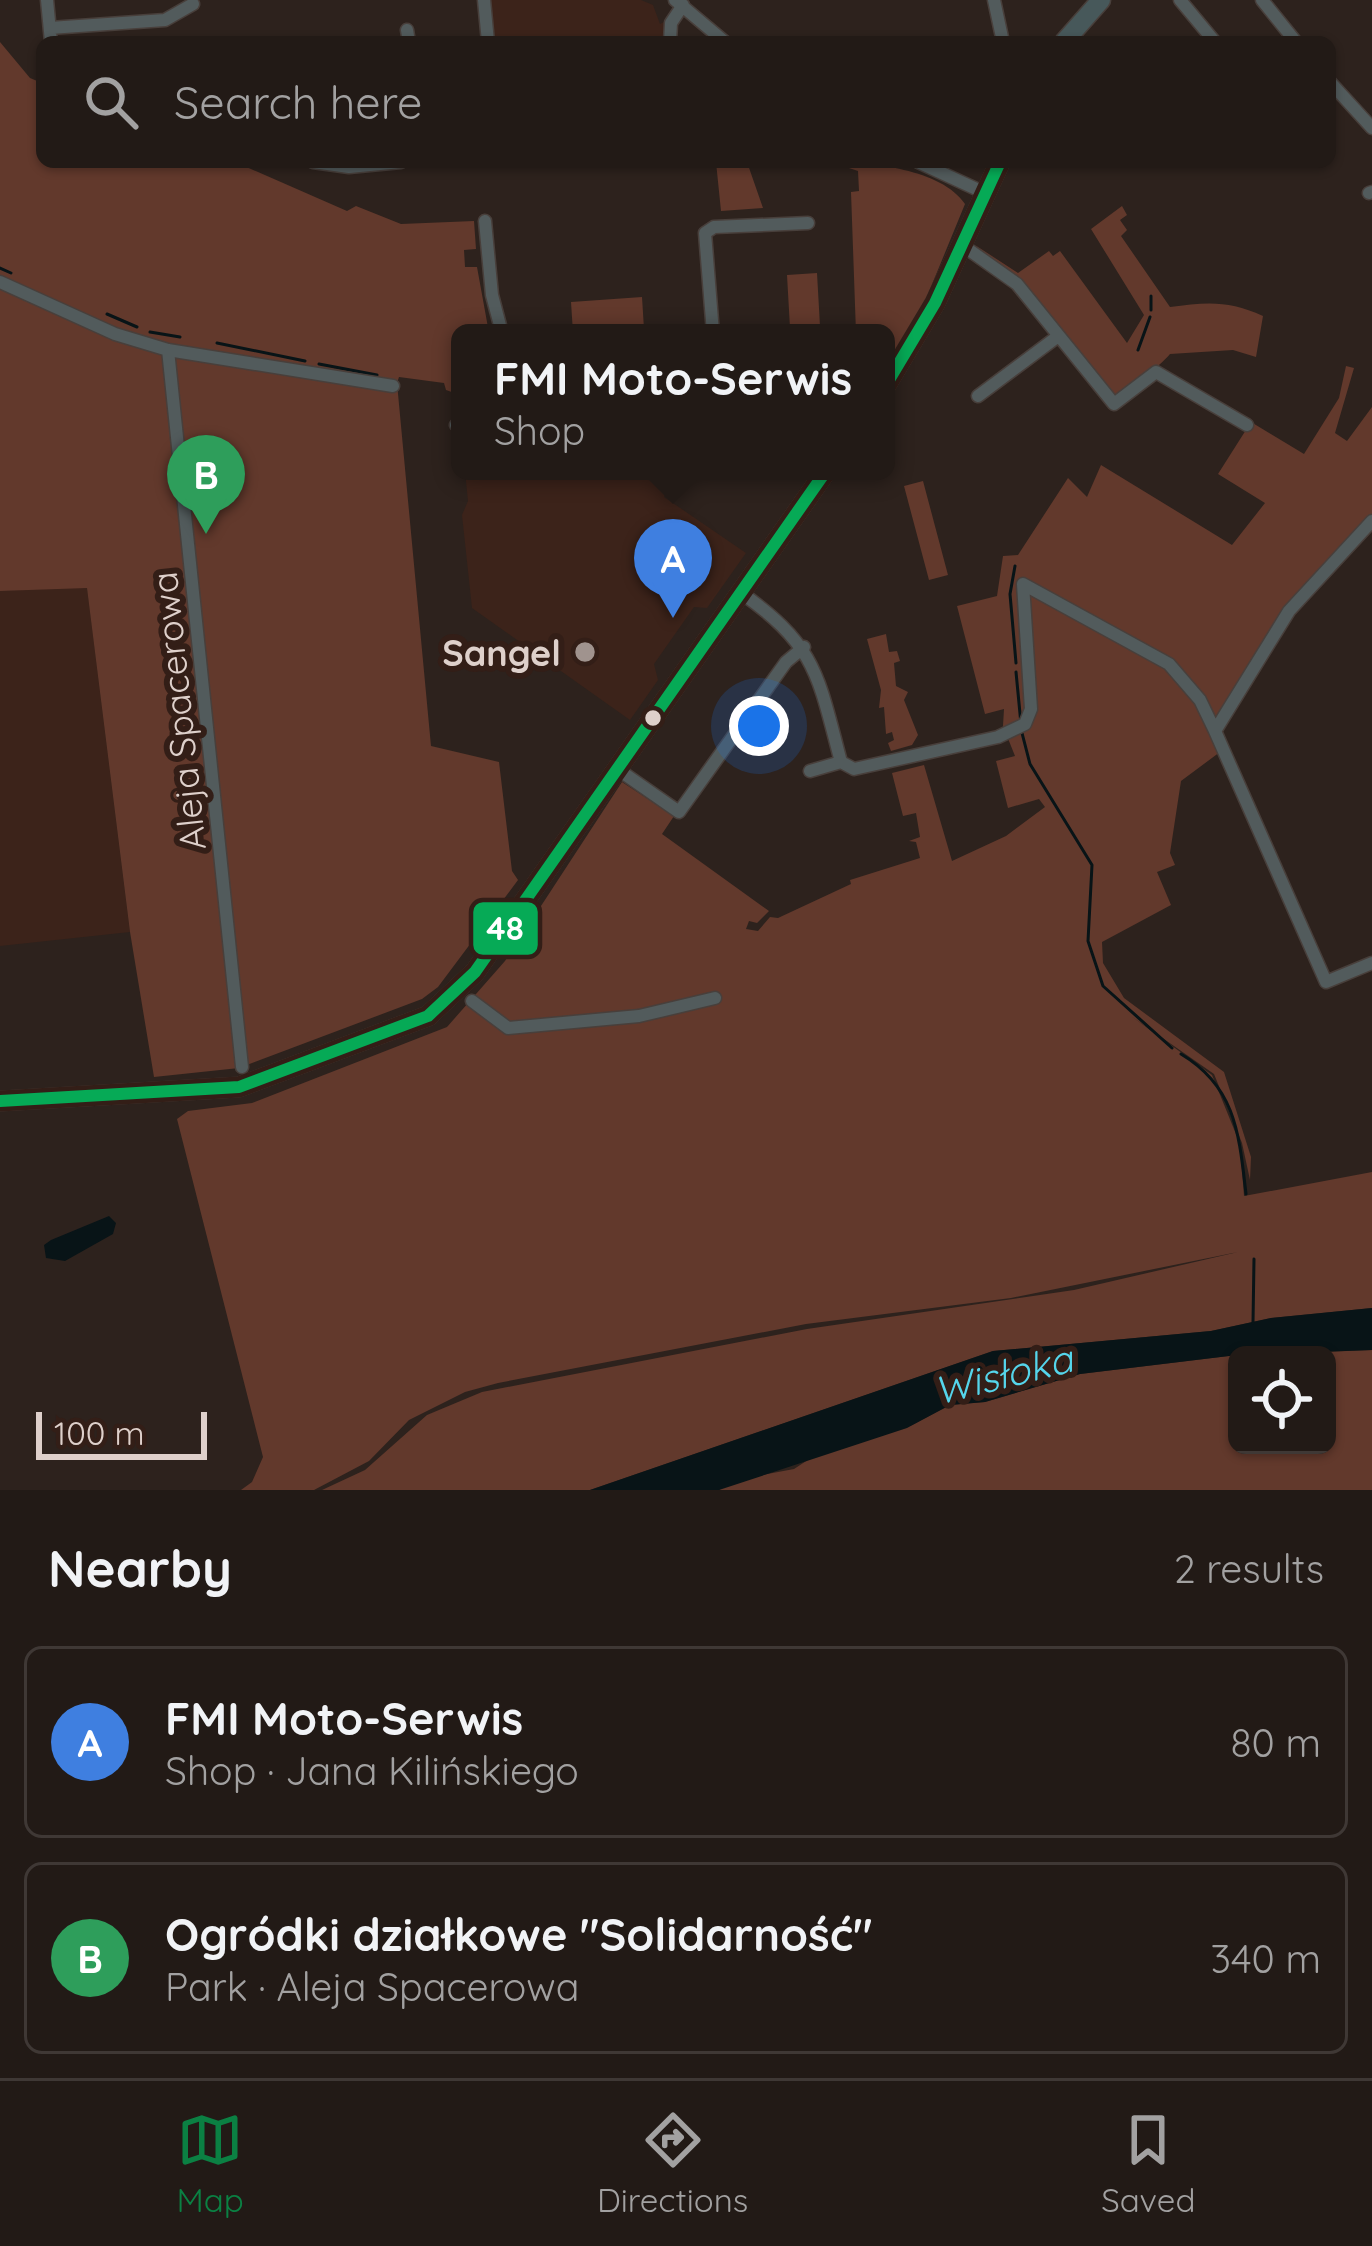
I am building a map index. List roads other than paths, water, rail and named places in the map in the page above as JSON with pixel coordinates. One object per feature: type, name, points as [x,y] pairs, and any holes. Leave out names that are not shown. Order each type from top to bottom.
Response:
[{"type":"street","points":[[47,0],[51,35],[165,20],[193,4]]},
{"type":"street","points":[[484,0],[487,36]]},
{"type":"street","points":[[994,0],[1002,36]]},
{"type":"street","points":[[1069,36],[1101,0]]},
{"type":"street","points":[[1180,0],[1210,36]]},
{"type":"street","points":[[1262,0],[1291,36]]},
{"type":"street","points":[[670,36],[679,2],[718,36]]},
{"type":"street","points":[[1336,89],[1372,128]]},
{"type":"street","points":[[931,168],[985,193]]},
{"type":"street","points":[[895,371],[921,330],[997,168]]},
{"type":"street","points":[[485,221],[500,324]]},
{"type":"street","points":[[711,324],[705,233],[714,227],[808,223]]},
{"type":"street","points":[[962,245],[1004,271],[1114,404],[1156,372],[1246,425]]},
{"type":"street","points":[[0,282],[115,334],[168,350],[393,386]]},
{"type":"street","points":[[978,396],[1057,337]]},
{"type":"street","name":"Aleja Spacerowa","points":[[168,350],[242,1067]]},
{"type":"street","points":[[0,1101],[239,1088],[401,1030],[443,1006],[476,972],[820,480]]},
{"type":"street","points":[[1215,731],[1275,630],[1372,521]]},
{"type":"street","points":[[810,771],[841,763],[863,770],[998,737],[1025,724],[1031,709],[1024,584],[1169,664],[1199,700],[1215,731],[1326,982],[1372,963]]},
{"type":"street","points":[[740,592],[804,647],[818,675],[841,763]]},
{"type":"street","points":[[616,768],[679,812],[786,662],[804,647]]},
{"type":"street","points":[[472,1001],[508,1028],[639,1016],[715,998]]},
{"type":"water","points":[[109,1216],[116,1223],[113,1234],[65,1261],[46,1258],[44,1245],[51,1240]]},
{"type":"water","name":"Wisłoka","points":[[1372,1308],[1372,1350],[1228,1346],[1228,1356],[1080,1374],[985,1402],[950,1405],[907,1428],[719,1490],[590,1490],[993,1351],[1211,1331],[1271,1318]]},
{"type":"waterway","points":[[0,268],[11,273]]},
{"type":"waterway","points":[[1151,296],[1151,310]]},
{"type":"waterway","points":[[107,314],[137,327]]},
{"type":"waterway","points":[[1138,350],[1150,317]]},
{"type":"waterway","points":[[150,332],[180,337]]},
{"type":"waterway","points":[[217,343],[305,361]]},
{"type":"waterway","points":[[319,364],[377,375]]},
{"type":"waterway","points":[[1015,566],[1010,594],[1016,663]]},
{"type":"waterway","points":[[1016,672],[1021,724]]},
{"type":"waterway","points":[[1022,733],[1030,764],[1092,865],[1088,941],[1103,986],[1172,1048]]},
{"type":"waterway","points":[[1181,1054],[1213,1081],[1232,1114],[1246,1194]]},
{"type":"waterway","points":[[1253,1323],[1254,1259]]},
{"type":"place","name":"Ogródki działkowe \"Solidarność\"","points":[[206,534]]},
{"type":"place","name":"FMI Moto-Serwis","points":[[673,618]]},
{"type":"place","name":"Sangel","points":[[585,652]]}]
